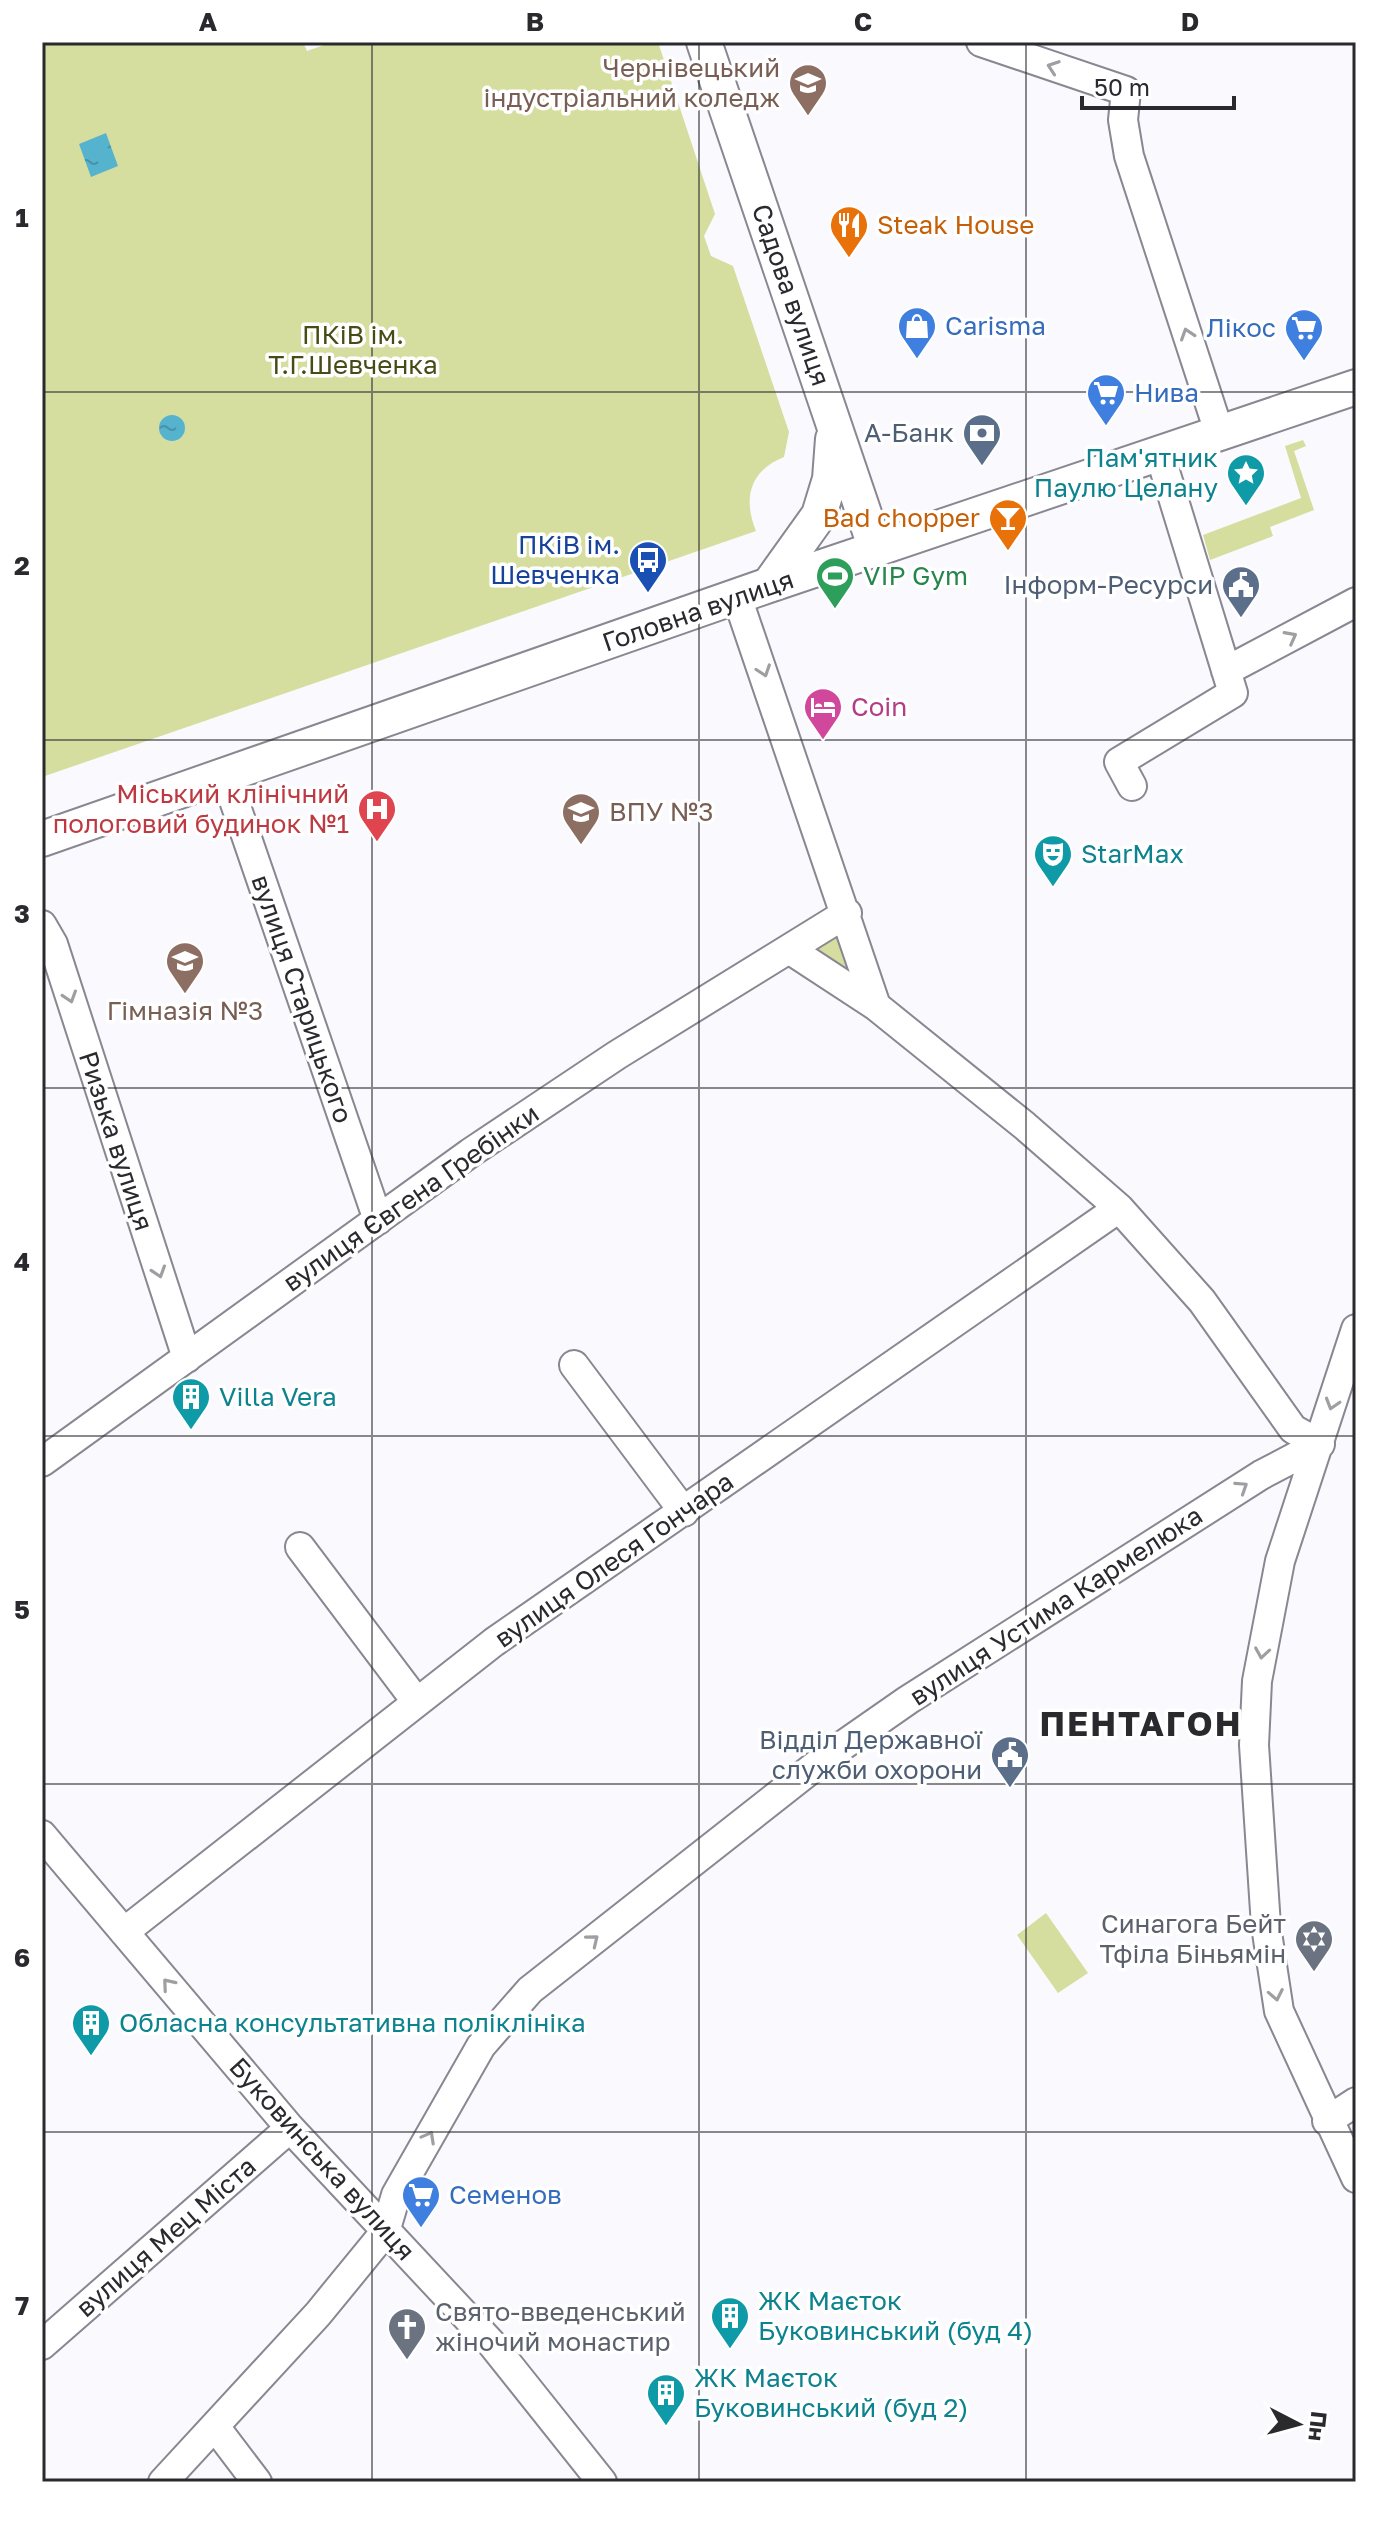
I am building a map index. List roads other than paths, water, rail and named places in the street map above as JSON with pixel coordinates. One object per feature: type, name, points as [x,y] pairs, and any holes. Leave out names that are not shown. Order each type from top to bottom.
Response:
[{"type":"main road","name":"Садова вулиця","points":[[704,42],[834,423],[866,552]]},
{"type":"main road","name":"Головна вулиця","points":[[42,839],[769,585],[1356,387]]},
{"type":"main road","points":[[769,585],[819,515],[830,479],[834,423]]},
{"type":"main road","points":[[819,515],[836,545],[866,552]]},
{"type":"street","points":[[981,42],[1126,91],[1123,120],[1129,156],[1220,435]]},
{"type":"street","points":[[1132,786],[1119,762],[1233,693],[1160,455]]},
{"type":"street","points":[[737,597],[847,913],[876,1006]]},
{"type":"street","points":[[1226,671],[1356,602]]},
{"type":"street","name":"вулиця Старицького","points":[[226,777],[378,1220]]},
{"type":"street","name":"вулиця Євгена Гребінки","points":[[42,1462],[378,1220],[617,1055],[847,913]]},
{"type":"street","name":"Ризька вулиця","points":[[42,925],[53,944],[187,1358]]},
{"type":"street","points":[[789,949],[876,1006],[1025,1126],[1119,1208],[1202,1301],[1293,1429],[1320,1444]]},
{"type":"street","name":"вулиця Олеся Гончара","points":[[124,1932],[494,1642],[1119,1208]]},
{"type":"street","points":[[1356,1329],[1350,1364],[1300,1494],[1280,1561],[1257,1681],[1254,1745],[1269,1959],[1279,2011],[1327,2121],[1356,2178]]},
{"type":"street","points":[[574,1365],[684,1512]]},
{"type":"street","name":"вулиця Устима Кармелюка","points":[[163,2482],[216,2428],[343,2285],[385,2232],[396,2195],[481,2046],[530,1990],[736,1825],[897,1708],[1261,1475],[1320,1444]]},
{"type":"street","points":[[300,1547],[416,1701]]},
{"type":"street","name":"Буковинська вулиця","points":[[42,1835],[290,2128],[492,2344],[602,2482]]},
{"type":"street","points":[[1327,2121],[1356,2102]]},
{"type":"street","name":"вулиця Мец Міста","points":[[42,2345],[290,2128]]},
{"type":"street","points":[[216,2428],[257,2482]]},
{"type":"water","points":[[106,133],[118,166],[91,177],[79,144]]},
{"type":"water","points":[[172,415],[181,419],[185,428],[181,437],[172,441],[163,437],[159,428],[163,419]]},
{"type":"place","name":"Чернівецький індустріальний коледж","points":[[808,117]]},
{"type":"place","name":"Steak House","points":[[849,259]]},
{"type":"place","name":"Carisma","points":[[917,360]]},
{"type":"place","name":"Лікос","points":[[1304,362]]},
{"type":"place","name":"Нива","points":[[1106,427]]},
{"type":"place","name":"А-Банк","points":[[982,467]]},
{"type":"place","name":"Пам'ятник Паулю Целану","points":[[1246,507]]},
{"type":"place","name":"Bad chopper","points":[[1008,552]]},
{"type":"place","name":"ПКіВ ім. Шевченка","points":[[648,594]]},
{"type":"place","name":"VIP Gym","points":[[835,610]]},
{"type":"place","name":"Інформ-Ресурси","points":[[1241,619]]},
{"type":"place","name":"Coin","points":[[823,741]]},
{"type":"place","name":"Міський клінічний пологовий будинок №1","points":[[377,843]]},
{"type":"place","name":"ВПУ №3","points":[[581,846]]},
{"type":"place","name":"StarMax","points":[[1053,888]]},
{"type":"place","name":"Гімназія №3","points":[[185,995]]},
{"type":"place","name":"Villa Vera","points":[[191,1431]]},
{"type":"place","name":"Відділ Державної служби охорони","points":[[1010,1789]]},
{"type":"place","name":"Синагога Бейт Тфіла Біньямін","points":[[1314,1973]]},
{"type":"place","name":"Обласна консультативна поліклініка","points":[[91,2057]]},
{"type":"place","name":"Семенов","points":[[421,2229]]},
{"type":"place","name":"ЖК Маєток Буковинський (буд 4)","points":[[730,2350]]},
{"type":"place","name":"Свято-введенський жіночий монастир","points":[[407,2361]]},
{"type":"place","name":"ЖК Маєток Буковинський (буд 2)","points":[[666,2427]]},
{"type":"district","name":"ПЕНТАГОН","points":[[1141,1724]]},
{"type":"park label","name":"ПКіВ ім. Т.Г.Шевченка","points":[[353,350]]}]
